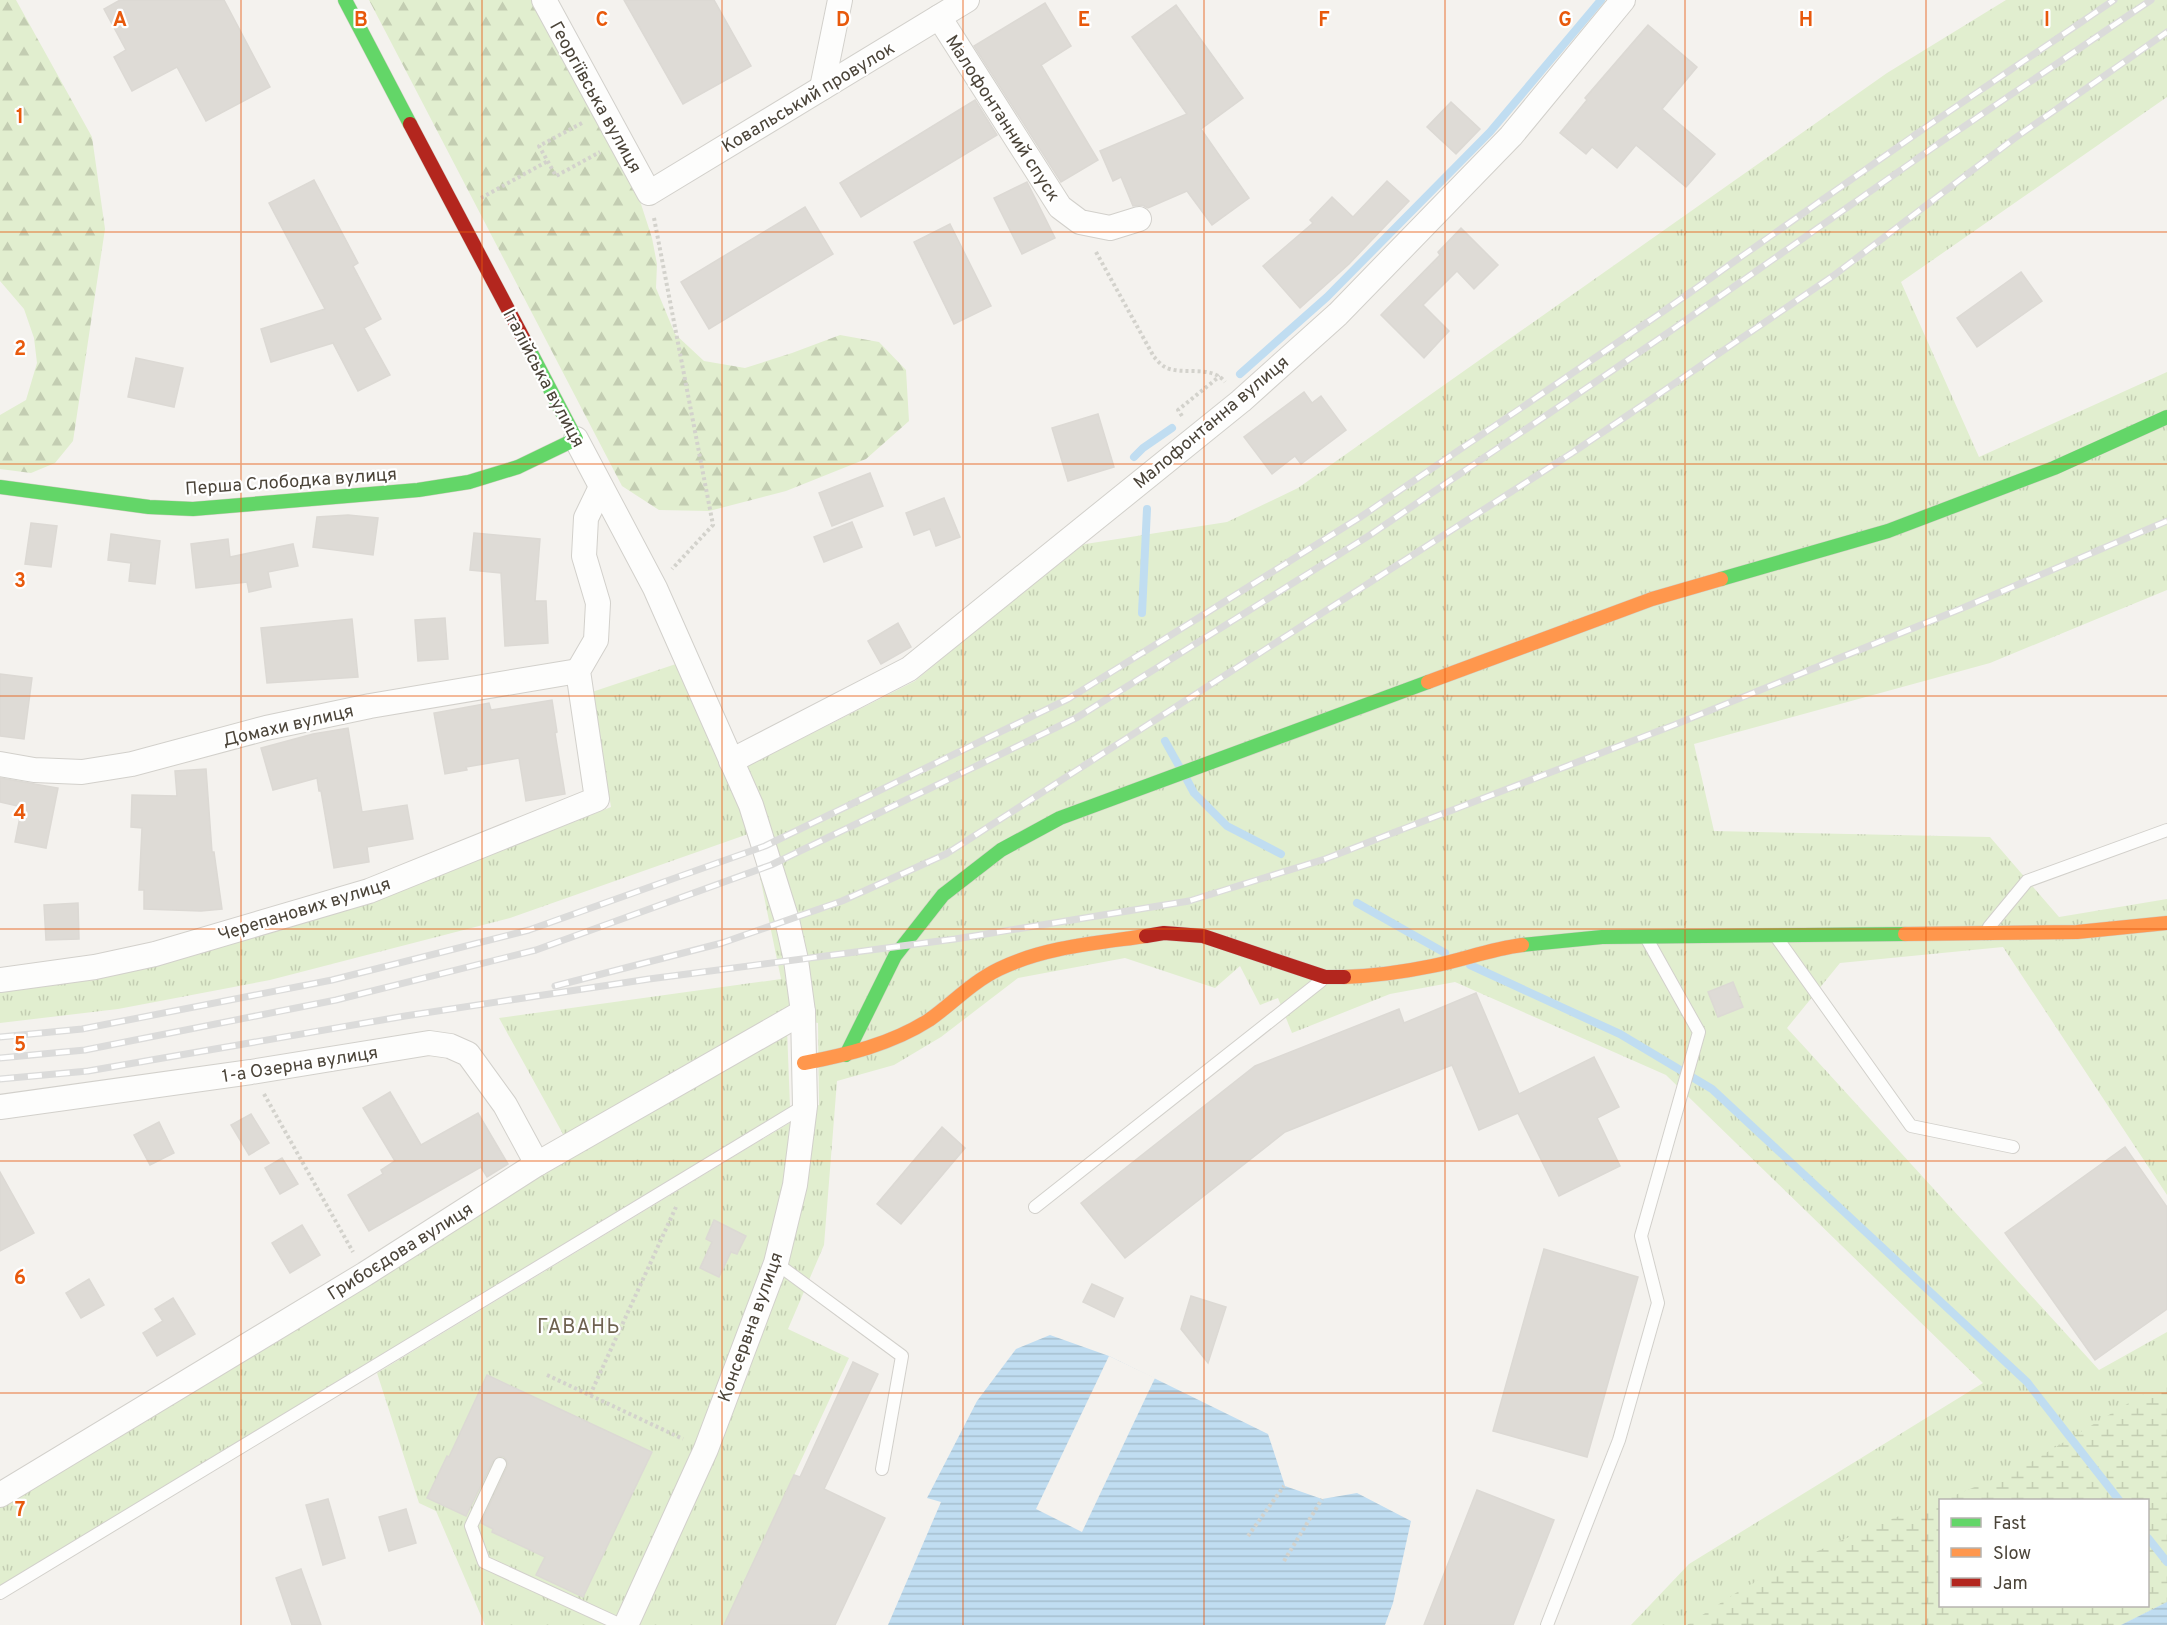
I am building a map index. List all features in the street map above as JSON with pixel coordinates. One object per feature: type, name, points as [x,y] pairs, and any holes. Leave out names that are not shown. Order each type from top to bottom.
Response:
[{"type":"street","name":"Італійська вулиця","points":[[345,0],[655,588],[751,805],[784,909],[796,960],[803,1012]]},
{"type":"street","name":"Георгіївська вулиця","points":[[544,0],[649,193]]},
{"type":"street","points":[[822,88],[840,0]]},
{"type":"street","name":"Ковальський провулок","points":[[649,193],[967,0]]},
{"type":"street","name":"Малофонтанна вулиця","points":[[731,761],[909,669],[1241,401],[1338,314],[1510,136],[1623,0]]},
{"type":"street","name":"Малофонтанний спуск","points":[[939,17],[1060,207],[1080,222],[1110,228],[1139,219]]},
{"type":"street","points":[[846,1055],[895,956],[943,895],[1001,850],[1050,823],[1652,599],[1888,531],[2054,468],[2167,417]]},
{"type":"street","name":"Перша Слободка вулиця","points":[[0,487],[149,507],[193,508],[359,495],[418,490],[469,482],[518,467],[576,439]]},
{"type":"street","points":[[578,671],[596,640],[598,603],[584,556],[585,518],[601,487]]},
{"type":"street","name":"Домахи вулиця","points":[[0,764],[34,770],[82,772],[132,764],[266,728],[370,706],[578,671]]},
{"type":"street","name":"Черепанових вулиця","points":[[0,980],[95,967],[155,954],[369,891],[597,799],[578,671]]},
{"type":"street","points":[[804,1063],[846,1055],[890,1039],[928,1020],[967,988],[999,969],[1028,958],[1081,945],[1164,933],[1203,936],[1325,978],[1371,976],[1432,966],[1500,948],[1544,941],[1645,935],[2087,931],[2167,923]]},
{"type":"street","name":"Консервна вулиця","points":[[626,1625],[706,1449],[776,1263],[795,1185],[805,1106],[803,1012]]},
{"type":"street","name":"Грибоєдова вулиця","points":[[0,1495],[365,1274],[537,1164],[803,1012]]},
{"type":"street","name":"1-а Озерна вулиця","points":[[0,1107],[251,1072],[429,1043],[450,1046],[468,1054],[505,1105],[537,1164]]},
{"type":"lane","points":[[1984,933],[2027,881],[2167,830]]},
{"type":"lane","points":[[1774,934],[1911,1126],[2013,1147]]},
{"type":"lane","points":[[1547,1625],[1619,1440],[1658,1303],[1641,1236],[1699,1032],[1645,935]]},
{"type":"lane","points":[[1035,1207],[1325,978]]},
{"type":"lane","points":[[0,1593],[805,1106]]},
{"type":"lane","points":[[776,1263],[902,1356],[882,1469]]},
{"type":"lane","points":[[500,1464],[471,1526],[484,1562],[621,1625]]},
{"type":"path","points":[[580,124],[539,146],[556,176],[597,154]]},
{"type":"path","points":[[513,181],[548,161]]},
{"type":"path","points":[[649,193],[713,525],[655,588]]},
{"type":"path","points":[[1080,222],[1154,357],[1166,368],[1220,376],[1178,410]]},
{"type":"path","points":[[251,1072],[365,1274]]},
{"type":"path","points":[[590,1395],[691,1174]]},
{"type":"path","points":[[547,1375],[706,1449]]},
{"type":"path","points":[[1248,1536],[1284,1486]]},
{"type":"path","points":[[1284,1561],[1322,1499]]},
{"type":"green space","points":[[0,0],[16,0],[92,137],[105,229],[73,441],[55,463],[31,473],[0,469],[0,415],[26,400],[37,363],[34,338],[24,309],[0,281]]},
{"type":"green space","points":[[369,0],[531,0],[641,204],[652,238],[657,264],[656,288],[675,334],[704,361],[745,368],[840,335],[879,342],[906,370],[909,421],[866,459],[786,491],[709,511],[659,510],[622,486]]},
{"type":"green space","points":[[2006,0],[2167,0],[2167,97],[1901,282],[1979,457],[2167,372],[2167,590],[1990,663],[1694,744],[1714,831],[1990,837],[2059,917],[2167,899],[2167,1195],[2003,947],[1840,963],[1787,1028],[2099,1370],[2167,1332],[2167,1602],[2121,1625],[1631,1625],[1689,1564],[1983,1383],[1666,1075],[1455,982],[1390,994],[1292,1033],[1278,998],[1260,1005],[1240,966],[1215,988],[1125,958],[1018,978],[941,1037],[894,1065],[837,1081],[824,1245],[788,1329],[849,1358],[724,1625],[485,1625],[436,1511],[419,1503],[377,1373],[819,1105],[818,1023],[783,1016],[569,1145],[499,1018],[781,979],[751,833],[510,918],[270,980],[118,1009],[0,1023],[0,992],[95,979],[157,965],[372,903],[611,807],[592,692],[682,662],[731,773],[915,681],[1079,545],[1227,522],[1298,488],[1887,73]]},
{"type":"green space","points":[[787,1029],[790,1107],[0,1586],[0,1499]]},
{"type":"green space","points":[[2167,1380],[2167,1602],[2121,1625],[1687,1625],[1742,1589],[1786,1565],[1883,1522],[1939,1501],[1939,1607],[2149,1607],[2149,1499],[1945,1499],[2021,1468]]},
{"type":"water","points":[[1050,1335],[1109,1356],[1268,1434],[1285,1486],[1322,1499],[1357,1493],[1411,1521],[1393,1603],[1385,1625],[888,1625],[941,1502],[927,1498],[977,1401],[1016,1349]]},
{"type":"water","points":[[2167,1602],[2167,1625],[2121,1625]]},
{"type":"pier","points":[[1109,1356],[1155,1378],[1082,1532],[1036,1509]]},
{"type":"building","points":[[120,0],[224,0],[270,87],[206,121],[177,67],[132,91],[114,57],[126,50],[104,9]]},
{"type":"building","points":[[624,0],[714,0],[751,66],[683,104]]},
{"type":"building","points":[[1045,3],[1071,46],[1041,65],[1098,160],[1061,182],[974,46]]},
{"type":"building","points":[[1176,5],[1243,98],[1201,129],[1249,198],[1212,225],[1187,191],[1148,208],[1142,205],[1133,206],[1121,177],[1113,181],[1100,151],[1187,114],[1132,37]]},
{"type":"building","points":[[1648,25],[1697,67],[1662,109],[1715,154],[1686,187],[1636,145],[1617,168],[1592,147],[1586,154],[1560,133],[1587,100],[1585,98]]},
{"type":"building","points":[[975,100],[997,135],[861,217],[840,183]]},
{"type":"building","points":[[1451,102],[1480,129],[1456,154],[1427,127]]},
{"type":"building","points":[[314,180],[358,263],[353,266],[381,319],[364,328],[390,375],[358,391],[333,343],[271,362],[261,329],[325,309],[269,203]]},
{"type":"building","points":[[1387,181],[1409,201],[1349,264],[1300,308],[1263,266],[1313,223],[1310,220],[1332,197],[1353,217]]},
{"type":"building","points":[[1027,182],[1055,238],[1022,254],[994,198]]},
{"type":"building","points":[[805,207],[833,254],[709,329],[681,282]]},
{"type":"building","points":[[950,224],[991,306],[954,324],[914,242]]},
{"type":"building","points":[[1461,228],[1498,265],[1474,289],[1457,271],[1423,305],[1449,331],[1424,358],[1381,315],[1440,255],[1438,252]]},
{"type":"building","points":[[2021,272],[2042,301],[1977,347],[1957,318]]},
{"type":"building","points":[[136,358],[183,368],[174,407],[128,397]]},
{"type":"building","points":[[1304,392],[1312,403],[1321,396],[1346,430],[1301,464],[1295,456],[1272,474],[1244,437]]},
{"type":"building","points":[[1098,414],[1114,467],[1068,481],[1052,428]]},
{"type":"building","points":[[870,473],[883,506],[832,526],[819,493]]},
{"type":"building","points":[[944,498],[960,537],[936,546],[930,529],[914,535],[906,513]]},
{"type":"building","points":[[348,515],[378,518],[373,555],[313,547],[317,517]]},
{"type":"building","points":[[852,522],[862,547],[824,562],[814,537]]},
{"type":"building","points":[[31,523],[57,526],[51,567],[25,564]]},
{"type":"building","points":[[474,533],[540,539],[535,601],[546,601],[548,643],[505,646],[501,573],[470,570]]},
{"type":"building","points":[[111,534],[160,541],[155,584],[129,581],[131,563],[108,560]]},
{"type":"building","points":[[228,539],[230,557],[293,544],[298,566],[268,572],[271,587],[249,592],[247,582],[196,588],[191,544]]},
{"type":"building","points":[[445,618],[448,659],[418,661],[415,620]]},
{"type":"building","points":[[352,619],[358,677],[267,683],[261,628]]},
{"type":"building","points":[[898,623],[911,647],[881,664],[868,641]]},
{"type":"building","points":[[0,674],[32,678],[24,739],[0,736]]},
{"type":"building","points":[[552,700],[565,794],[526,801],[519,758],[466,767],[467,770],[445,774],[434,713],[489,703],[491,710]]},
{"type":"building","points":[[348,728],[362,812],[407,805],[413,839],[367,847],[369,862],[334,868],[317,778],[273,790],[261,748],[313,734]]},
{"type":"building","points":[[206,769],[212,852],[214,852],[222,909],[201,911],[144,909],[144,890],[139,890],[142,828],[131,827],[132,795],[177,796],[175,771]]},
{"type":"building","points":[[0,778],[58,788],[46,848],[15,842],[22,807],[0,802]]},
{"type":"building","points":[[78,903],[79,939],[46,940],[44,905]]},
{"type":"building","points":[[1733,982],[1743,1007],[1718,1017],[1708,992]]},
{"type":"building","points":[[1476,993],[1519,1094],[1594,1057],[1619,1107],[1597,1118],[1620,1166],[1559,1196],[1518,1113],[1479,1130],[1452,1065],[1285,1132],[1125,1258],[1081,1203],[1255,1066],[1399,1009],[1404,1023]]},
{"type":"building","points":[[390,1092],[421,1145],[478,1113],[508,1164],[487,1177],[481,1167],[369,1231],[348,1195],[383,1174],[381,1170],[395,1161],[363,1108]]},
{"type":"building","points":[[251,1114],[269,1143],[249,1155],[231,1125]]},
{"type":"building","points":[[159,1122],[174,1153],[150,1165],[134,1135]]},
{"type":"building","points":[[942,1127],[965,1148],[901,1224],[877,1204]]},
{"type":"building","points":[[2125,1147],[2167,1207],[2167,1309],[2095,1360],[2005,1233]]},
{"type":"building","points":[[282,1158],[298,1184],[280,1194],[265,1168]]},
{"type":"building","points":[[0,1172],[34,1233],[0,1251]]},
{"type":"building","points":[[714,1220],[746,1236],[737,1254],[731,1252],[719,1277],[700,1268],[712,1242],[706,1239]]},
{"type":"building","points":[[302,1225],[320,1255],[290,1273],[272,1243]]},
{"type":"building","points":[[1544,1249],[1638,1277],[1587,1457],[1493,1431]]},
{"type":"building","points":[[89,1279],[104,1305],[81,1318],[66,1293]]},
{"type":"building","points":[[1092,1284],[1123,1298],[1114,1317],[1083,1302]]},
{"type":"building","points":[[1191,1296],[1226,1307],[1208,1363],[1181,1329]]},
{"type":"building","points":[[173,1298],[195,1334],[157,1356],[143,1333],[163,1321],[155,1309]]},
{"type":"building","points":[[853,1362],[878,1374],[824,1489],[885,1518],[835,1625],[724,1625],[794,1475],[800,1477]]},
{"type":"building","points":[[487,1375],[652,1452],[583,1597],[536,1575],[545,1557],[492,1532],[493,1529],[481,1523],[507,1467],[508,1463],[504,1457],[499,1456],[493,1461],[466,1516],[427,1498]]},
{"type":"building","points":[[1477,1490],[1554,1520],[1513,1625],[1424,1625]]},
{"type":"building","points":[[328,1499],[345,1558],[323,1565],[306,1505]]},
{"type":"building","points":[[406,1509],[416,1543],[389,1551],[379,1517]]},
{"type":"building","points":[[301,1569],[321,1625],[292,1625],[276,1578]]},
{"type":"waterway","points":[[1240,374],[1327,297],[1490,132],[1601,0]]},
{"type":"waterway","points":[[1134,457],[1172,428]]},
{"type":"waterway","points":[[1142,613],[1147,509]]},
{"type":"waterway","points":[[1165,741],[1179,766]]},
{"type":"waterway","points":[[1186,778],[1194,793],[1227,826],[1281,854]]},
{"type":"waterway","points":[[1357,903],[1445,953]]},
{"type":"waterway","points":[[1470,965],[1620,1034],[1712,1089],[2027,1382],[2118,1499]]},
{"type":"waterway","points":[[2149,1539],[2167,1562]]},
{"type":"railway","points":[[0,1037],[82,1029],[332,980],[529,930],[765,846],[1068,699],[1359,518],[2114,0]]},
{"type":"railway","points":[[0,1058],[85,1050],[336,1000],[536,950],[771,865],[1078,717],[1370,535],[2151,0]]},
{"type":"railway","points":[[555,986],[722,943],[842,901],[946,854],[1572,453],[1833,276],[2015,138],[2167,32]]},
{"type":"railway","points":[[0,1079],[88,1071],[405,1016],[649,979],[955,939],[1189,901],[1325,859],[1674,725],[1958,610],[2167,521]]},
{"type":"traffic: fast","points":[[345,0],[410,124]]},
{"type":"traffic: fast","points":[[0,487],[149,507],[193,509],[418,490],[469,482],[518,467],[576,439],[529,349]]},
{"type":"traffic: fast","points":[[1721,579],[1888,531],[2054,468],[2167,417]]},
{"type":"traffic: fast","points":[[846,1055],[895,956],[943,895],[1001,850],[1060,818],[1428,682]]},
{"type":"traffic: fast","points":[[1522,945],[1602,937],[1905,934]]},
{"type":"traffic: slow","points":[[1428,682],[1652,599],[1721,579]]},
{"type":"traffic: slow","points":[[1905,934],[2077,932],[2167,923]]},
{"type":"traffic: slow","points":[[804,1063],[852,1052],[900,1036],[929,1020],[980,980],[1016,962],[1071,947],[1146,936]]},
{"type":"traffic: slow","points":[[1344,977],[1377,975],[1421,968],[1522,945]]},
{"type":"traffic: jam","points":[[410,124],[529,349]]},
{"type":"traffic: jam","points":[[1146,936],[1164,933],[1203,936],[1325,977],[1344,977]]},
{"type":"district","name":"ГАВАНЬ","points":[[579,1326]]}]
